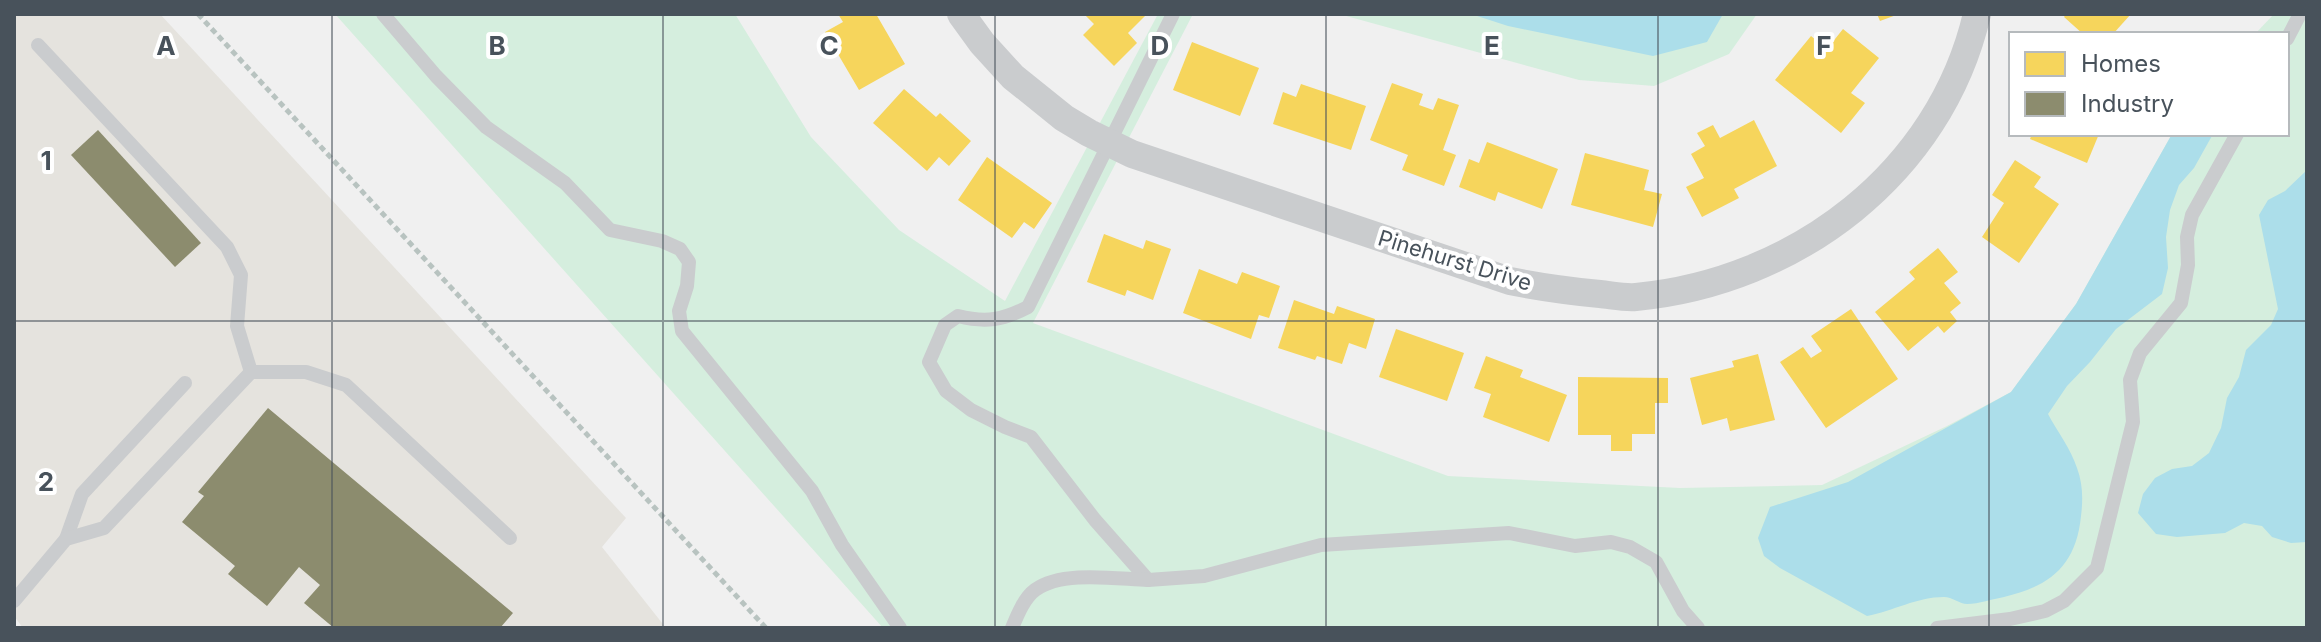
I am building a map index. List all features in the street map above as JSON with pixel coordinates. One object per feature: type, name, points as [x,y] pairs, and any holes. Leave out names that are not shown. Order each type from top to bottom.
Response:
[{"type":"street","name":"Pinehurst Drive","points":[[961,14],[1013,77],[1064,118],[1132,154],[1510,281],[1554,290],[1634,297],[1734,276],[1795,250],[1847,215],[1894,172],[1930,125],[1964,59],[1977,14]]},
{"type":"lane","points":[[383,14],[436,76],[486,127],[565,183],[610,230],[662,241],[680,249],[689,262],[687,286],[679,311],[682,331],[812,491],[842,545],[900,628]]},
{"type":"lane","points":[[1148,580],[1095,520],[1031,437],[971,410],[946,391],[929,362],[945,325],[958,316],[980,322],[1006,318],[1028,307],[1173,14]]},
{"type":"lane","points":[[2289,35],[2300,14]]},
{"type":"lane","points":[[38,45],[227,247],[241,275],[237,326],[251,372]]},
{"type":"lane","points":[[1937,628],[2010,619],[2045,611],[2064,601],[2097,568],[2133,422],[2130,380],[2140,353],[2181,303],[2192,215],[2236,136]]},
{"type":"lane","points":[[66,539],[104,528],[251,372],[306,372],[346,385],[510,538]]},
{"type":"lane","points":[[14,601],[66,539],[82,494],[185,383]]},
{"type":"lane","points":[[1012,628],[1018,613],[1035,590],[1066,578],[1148,580],[1204,576],[1321,545],[1509,533],[1575,546],[1611,542],[1630,547],[1656,562],[1683,611],[1698,628]]},
{"type":"path","points":[[198,14],[766,628]]},
{"type":"shaded area","points":[[14,14],[160,14],[626,518],[602,547],[666,628],[23,628],[14,616]]},
{"type":"green space","points":[[335,14],[735,14],[811,137],[899,230],[1005,301],[1158,14],[1193,14],[1033,323],[1448,476],[1680,488],[1822,485],[2011,392],[2076,304],[2171,136],[2289,136],[2289,32],[2257,32],[2274,14],[2307,14],[2307,628],[883,628]]},
{"type":"green space","points":[[1339,14],[1757,14],[1729,54],[1654,86],[1579,80]]},
{"type":"water","points":[[1471,14],[1723,14],[1707,42],[1653,56],[1508,26]]},
{"type":"water","points":[[2171,136],[2212,136],[2194,168],[2179,185],[2170,210],[2166,237],[2168,268],[2162,294],[2116,329],[2067,386],[2048,414],[2068,447],[2079,474],[2082,492],[2078,533],[2067,561],[2058,571],[2035,587],[2004,597],[1967,604],[1947,597],[1934,598],[1867,616],[1764,556],[1758,538],[1770,507],[1848,482],[2011,392],[2076,304]]},
{"type":"water","points":[[2307,170],[2307,542],[2291,543],[2272,537],[2262,526],[2244,523],[2225,533],[2177,537],[2156,534],[2138,513],[2143,494],[2155,478],[2172,469],[2192,466],[2209,453],[2221,428],[2227,398],[2239,377],[2246,350],[2271,325],[2278,309],[2259,215],[2268,200],[2285,191]]},
{"type":"building: Homes","points":[[838,14],[876,14],[905,64],[859,90],[825,32],[843,22]]},
{"type":"building: Homes","points":[[1084,14],[1147,14],[1128,33],[1137,43],[1114,66],[1083,35],[1094,24]]},
{"type":"building: Homes","points":[[1877,14],[1899,14],[1880,21]]},
{"type":"building: Homes","points":[[2066,14],[2131,14],[2115,32],[2081,32],[2064,17]]},
{"type":"building: Homes","points":[[1843,29],[1879,58],[1851,93],[1865,103],[1841,133],[1775,80],[1811,36],[1827,49]]},
{"type":"building: Homes","points":[[1192,42],[1259,68],[1240,116],[1173,90]]},
{"type":"building: Homes","points":[[1392,83],[1423,94],[1419,105],[1433,110],[1438,98],[1459,105],[1443,150],[1456,155],[1444,186],[1402,170],[1408,155],[1370,140]]},
{"type":"building: Homes","points":[[1301,84],[1366,106],[1351,150],[1273,124],[1283,92],[1296,97]]},
{"type":"building: Homes","points":[[904,89],[936,117],[940,113],[971,141],[949,166],[939,157],[927,171],[873,123]]},
{"type":"building: Homes","points":[[1754,120],[1777,166],[1734,189],[1739,198],[1702,217],[1686,187],[1704,178],[1691,154],[1705,146],[1697,133],[1713,125],[1720,138]]},
{"type":"building: Homes","points":[[2031,136],[2098,136],[2087,163],[2030,139]]},
{"type":"building: Homes","points":[[1487,142],[1558,169],[1542,209],[1498,192],[1495,201],[1459,187],[1469,159],[1479,163]]},
{"type":"building: Homes","points":[[1585,153],[1649,170],[1644,190],[1662,194],[1653,227],[1571,205]]},
{"type":"building: Homes","points":[[987,157],[1052,203],[1034,229],[1024,222],[1012,238],[958,200]]},
{"type":"building: Homes","points":[[2015,160],[2041,177],[2034,187],[2059,204],[2019,263],[1982,237],[2004,203],[1992,195]]},
{"type":"building: Homes","points":[[1104,234],[1143,249],[1146,240],[1171,249],[1153,300],[1127,290],[1125,296],[1087,282]]},
{"type":"building: Homes","points":[[1938,248],[1958,272],[1944,283],[1961,303],[1950,312],[1957,321],[1944,333],[1938,326],[1908,351],[1875,312],[1915,279],[1909,272]]},
{"type":"building: Homes","points":[[1199,269],[1237,284],[1242,272],[1280,286],[1269,318],[1259,315],[1251,339],[1183,313]]},
{"type":"building: Homes","points":[[1294,300],[1334,314],[1337,306],[1375,319],[1366,349],[1349,343],[1342,364],[1317,356],[1315,360],[1278,348]]},
{"type":"building: Homes","points":[[1851,309],[1898,379],[1826,428],[1780,362],[1803,347],[1811,358],[1822,351],[1811,336]]},
{"type":"building: Homes","points":[[1396,329],[1464,353],[1447,401],[1379,377]]},
{"type":"building: Homes","points":[[1758,354],[1775,420],[1730,431],[1727,418],[1702,425],[1690,378],[1734,367],[1732,361]]},
{"type":"building: Homes","points":[[1486,356],[1523,370],[1520,377],[1567,395],[1549,442],[1483,417],[1491,394],[1474,388]]},
{"type":"building: Homes","points":[[1578,377],[1668,378],[1668,403],[1655,403],[1655,434],[1632,434],[1632,451],[1611,451],[1611,435],[1578,435]]},
{"type":"building: Industry","points":[[98,130],[201,243],[175,267],[71,155]]},
{"type":"building: Industry","points":[[268,408],[513,613],[500,628],[334,628],[304,603],[320,585],[299,567],[267,606],[228,574],[235,566],[182,522],[204,496],[198,492]]}]
